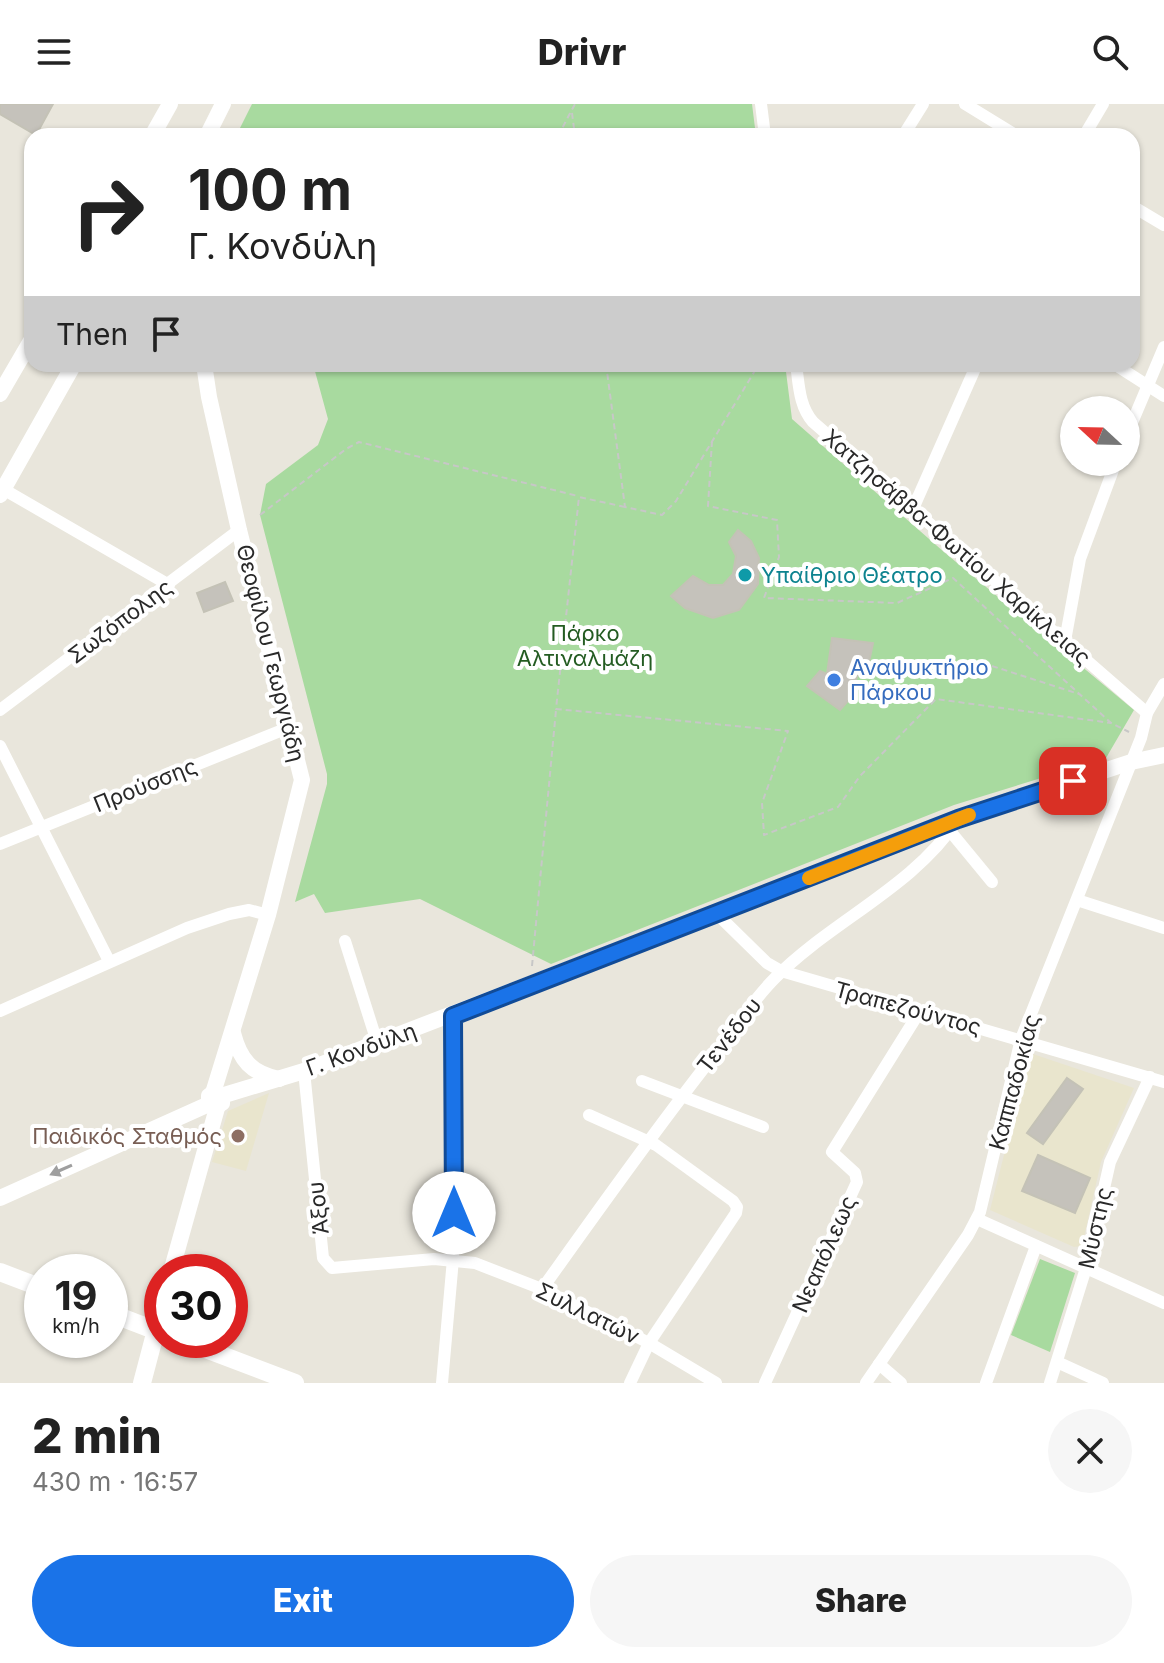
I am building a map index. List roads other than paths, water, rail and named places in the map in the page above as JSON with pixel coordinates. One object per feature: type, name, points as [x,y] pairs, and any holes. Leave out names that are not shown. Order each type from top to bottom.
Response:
[{"type":"main road","points":[[0,1272],[24,1281]]},
{"type":"main road","points":[[142,1383],[150,1358]]},
{"type":"main road","points":[[229,1358],[295,1383]]},
{"type":"street","points":[[156,128],[170,104]]},
{"type":"street","points":[[211,128],[223,104]]},
{"type":"street","points":[[761,104],[764,128]]},
{"type":"street","points":[[908,128],[923,104]]},
{"type":"street","points":[[965,104],[1004,128]]},
{"type":"street","points":[[1089,128],[1103,104]]},
{"type":"street","points":[[1140,211],[1164,225]]},
{"type":"street","points":[[1140,402],[1164,347]]},
{"type":"street","points":[[0,394],[24,353]]},
{"type":"street","points":[[70,372],[2,492],[169,585]]},
{"type":"street","name":"Θεοφίλου Γεωργιάδη","points":[[176,1254],[302,785],[239,530],[205,372]]},
{"type":"street","name":"Χατζησάββα-Φωτίου Χαρίκλειας","points":[[798,372],[806,413],[912,511],[1147,713]]},
{"type":"street","points":[[912,511],[973,372]]},
{"type":"street","points":[[1127,372],[1164,396]]},
{"type":"street","points":[[1065,641],[1080,559],[1111,476]]},
{"type":"street","name":"Σωζόπολης","points":[[0,710],[239,530]]},
{"type":"street","name":"Καππαδοκίας","points":[[866,1383],[977,1219],[985,1197],[1021,1039],[1141,738],[1147,713],[1164,684]]},
{"type":"street","name":"Προύσσης","points":[[0,844],[290,727]]},
{"type":"street","points":[[0,746],[109,961]]},
{"type":"street","name":"Γ. Κονδύλη","points":[[216,1101],[453,1016],[954,825],[1131,762],[1164,755]]},
{"type":"street","points":[[954,825],[992,882]]},
{"type":"street","name":"Τενέδου","points":[[542,1289],[681,1096],[781,971],[917,865],[954,825]]},
{"type":"street","points":[[1077,900],[1164,928]]},
{"type":"street","points":[[0,1011],[187,928],[249,910],[268,915]]},
{"type":"street","name":"Τραπεζούντος","points":[[717,914],[767,963],[781,971],[1164,1082]]},
{"type":"street","points":[[345,941],[377,1042]]},
{"type":"street","name":"Νεαπόλεως","points":[[765,1383],[857,1182],[855,1173],[832,1152],[920,1011]]},
{"type":"street","points":[[442,1383],[453,1259],[453,1016]]},
{"type":"street","points":[[233,1033],[246,1064],[260,1074],[279,1079]]},
{"type":"street","name":"Άξου","points":[[304,1071],[325,1263],[332,1268],[453,1259]]},
{"type":"street","name":"Μύστης","points":[[1050,1383],[1086,1268],[1110,1162],[1150,1077]]},
{"type":"street","points":[[642,1081],[763,1127]]},
{"type":"street","points":[[0,1198],[216,1101]]},
{"type":"street","points":[[589,1115],[648,1140],[737,1207],[736,1213],[649,1343],[630,1383]]},
{"type":"street","points":[[977,1219],[1164,1303]]},
{"type":"street","points":[[986,1383],[1036,1246]]},
{"type":"street","name":"Συλλατών","points":[[453,1259],[485,1266],[542,1289],[649,1343],[716,1383]]},
{"type":"street","points":[[1057,1362],[1103,1383]]},
{"type":"street","points":[[879,1364],[901,1383]]},
{"type":"place","name":"Υπαίθριο Θέατρο","points":[[745,575]]},
{"type":"place","name":"Αναψυκτήριο Πάρκου","points":[[834,680]]},
{"type":"place","name":"Παιδικός Σταθμός","points":[[238,1136]]},
{"type":"park label","name":"Πάρκο Αλτιναλμάζη","points":[[585,646]]}]
